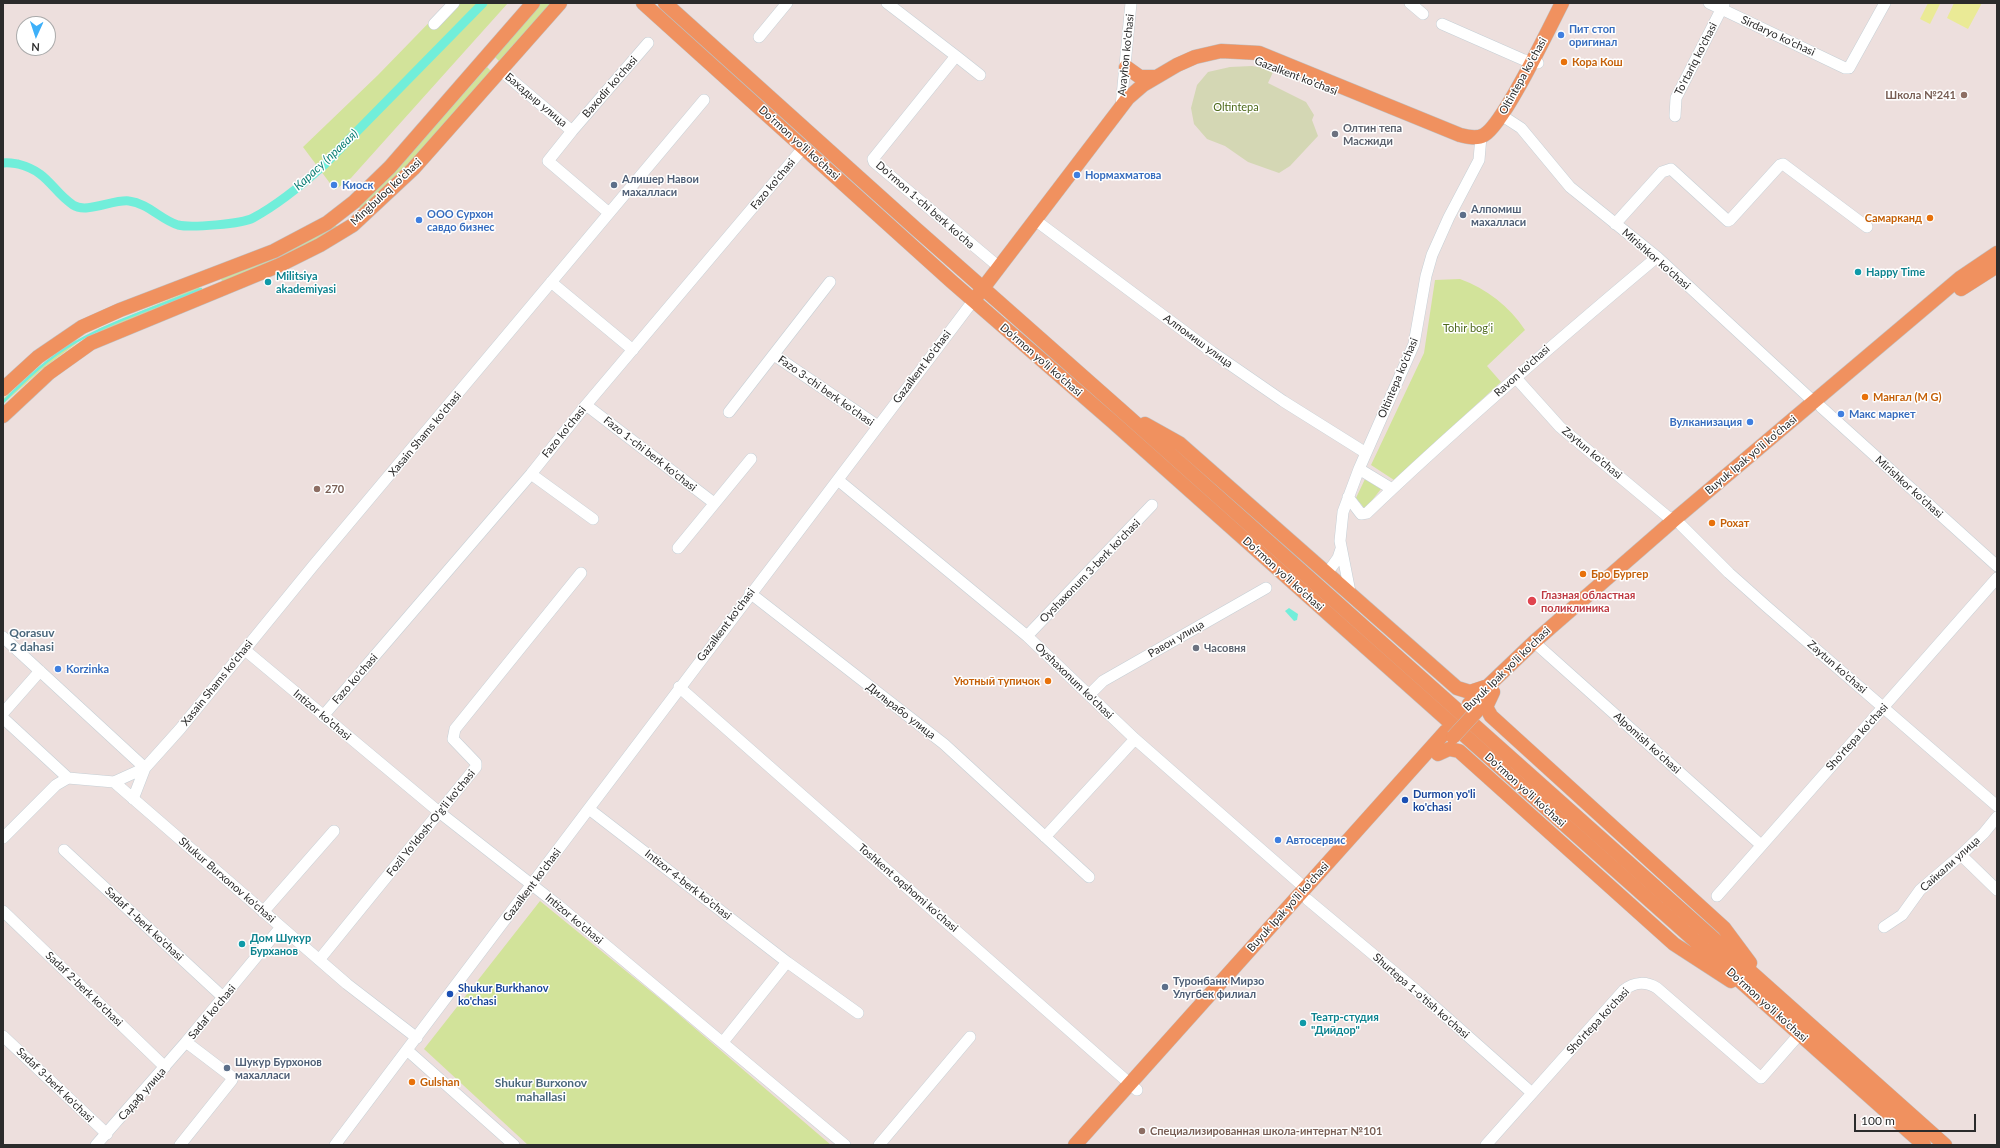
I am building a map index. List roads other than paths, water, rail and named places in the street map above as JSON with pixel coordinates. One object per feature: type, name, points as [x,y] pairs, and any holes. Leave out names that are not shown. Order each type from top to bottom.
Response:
[{"type":"main road","name":"Mingbuloq ko'chasi","points":[[3,389],[38,357],[82,327],[120,310],[210,277],[274,250],[304,236],[342,211],[363,194],[390,168],[533,3]]},
{"type":"main road","name":"Mingbuloq ko'chasi","points":[[3,416],[39,381],[85,346],[101,338],[217,292],[308,252],[353,225],[413,169],[560,3]]},
{"type":"main road","name":"Do‘rmon yo‘li ko‘chasi","points":[[643,3],[973,301],[1113,422],[1804,1029],[1945,1145]]},
{"type":"main road","name":"Do‘rmon yo‘li ko‘chasi","points":[[665,3],[982,289],[1122,411],[1767,996]]},
{"type":"main road","name":"Oltintepa ko'chasi","points":[[1535,62],[1562,3]]},
{"type":"main road","name":"Oltintepa ko'chasi","points":[[1480,141],[1494,135],[1568,3]]},
{"type":"main road","points":[[486,58],[500,70]]},
{"type":"main road","name":"Gazalkent ko'chasi","points":[[1160,76],[1215,61],[1250,59],[1335,87],[1459,142],[1470,145],[1480,141]]},
{"type":"main road","points":[[1126,67],[1140,77],[1150,78],[1160,76]]},
{"type":"main road","points":[[1121,108],[1138,89],[1160,76]]},
{"type":"main road","name":"Gazalkent ko'chasi","points":[[973,301],[1121,108]]},
{"type":"main road","points":[[342,211],[353,225]]},
{"type":"main road","name":"Buyuk Ipak yo'li ko'chasi","points":[[1088,1145],[1134,1087],[1490,689],[1537,644],[1817,404],[1965,274],[1997,253]]},
{"type":"main road","name":"Buyuk Ipak yo'li ko'chasi","points":[[1817,404],[1966,286],[1997,266]]},
{"type":"main road","points":[[210,277],[217,292]]},
{"type":"main road","points":[[1122,411],[1179,443],[1328,572],[1457,688],[1470,692],[1490,689],[1486,707],[1491,716],[1724,928],[1767,996]]},
{"type":"main road","name":"Buyuk Ipak yo'li ko'chasi","points":[[1306,894],[1438,754],[1450,734]]},
{"type":"main road","points":[[1438,754],[1449,749],[1459,752],[1674,944],[1704,964],[1767,996]]},
{"type":"main road","name":"Do‘rmon yo‘li ko‘chasi","points":[[1804,1029],[1924,1145]]},
{"type":"main road","name":"Buyuk Ipak yo'li ko'chasi","points":[[1075,1145],[1134,1087]]},
{"type":"street","points":[[434,24],[454,3]]},
{"type":"street","points":[[759,37],[787,3]]},
{"type":"street","points":[[887,3],[980,75]]},
{"type":"street","name":"Avayhon ko'chasi","points":[[1121,108],[1131,3]]},
{"type":"street","points":[[1410,3],[1423,14]]},
{"type":"street","name":"Sirdaryo ko'chasi","points":[[1708,3],[1723,6],[1847,68],[1885,3]]},
{"type":"street","name":"To'rtariq ko'chasi","points":[[1675,116],[1676,98],[1723,6]]},
{"type":"street","points":[[1442,24],[1535,62]]},
{"type":"street","name":"Baxodir ko'chasi","points":[[572,131],[648,43]]},
{"type":"street","name":"Do'rmon 1-chi berk ko'cha","points":[[956,56],[873,159],[874,162],[999,267]]},
{"type":"street","name":"Бахадыр улица","points":[[500,70],[572,131],[548,161],[609,213]]},
{"type":"street","name":"Xasain Shams ko'chasi","points":[[145,768],[180,729],[704,100]]},
{"type":"street","name":"Mirishkor ko'chasi","points":[[1504,116],[1521,128],[1570,187],[1656,257],[1997,566]]},
{"type":"street","name":"Oltintepa ko'chasi","points":[[1350,592],[1341,546],[1341,521],[1348,497],[1359,469],[1414,344],[1426,276],[1432,255],[1448,217],[1479,160],[1480,141]]},
{"type":"street","name":"Fazo ko'chasi","points":[[323,716],[531,474],[586,405],[804,147]]},
{"type":"street","points":[[1615,224],[1662,172],[1671,169],[1728,221],[1780,165],[1783,164],[1867,227]]},
{"type":"street","name":"Алпомиш улица","points":[[1035,220],[1212,352],[1283,401],[1366,453]]},
{"type":"street","name":"Ravon ko'chasi","points":[[1348,497],[1361,514],[1364,515],[1516,378],[1656,257]]},
{"type":"street","points":[[551,282],[633,350]]},
{"type":"street","points":[[729,412],[830,282]]},
{"type":"street","name":"Gazalkent ko'chasi","points":[[335,1145],[533,885],[750,593],[838,480],[973,301]]},
{"type":"street","name":"Fazo 3-chi berk ko'chasi","points":[[774,355],[878,426]]},
{"type":"street","name":"Zaytun ko'chasi","points":[[1516,378],[1560,427],[1668,517],[1678,522],[1734,577],[1997,806]]},
{"type":"street","name":"Fazo 1-chi berk ko'chasi","points":[[586,405],[714,503]]},
{"type":"street","points":[[678,548],[751,459]]},
{"type":"street","points":[[1359,469],[1392,489]]},
{"type":"street","points":[[531,474],[593,519]]},
{"type":"street","name":"Oyshaxonum ko'chasi","points":[[838,480],[1027,636],[1135,739],[1306,894]]},
{"type":"street","name":"Oyshaxonum 3-berk ko'chasi","points":[[1027,636],[1152,505]]},
{"type":"street","points":[[1328,572],[1338,558],[1341,546]]},
{"type":"street","name":"Fozil Yo'ldosh-O'g'li ko'chasi","points":[[319,960],[476,767],[476,763],[453,739],[455,729],[581,573]]},
{"type":"street","name":"Sho'rtepa ko'chasi","points":[[1717,896],[1997,578]]},
{"type":"street","name":"Равон улица","points":[[1089,695],[1103,680],[1266,588]]},
{"type":"street","name":"Дильрабо улица","points":[[750,593],[944,744],[1089,878]]},
{"type":"street","points":[[3,637],[145,768]]},
{"type":"street","name":"Alpomish ko'chasi","points":[[1537,644],[1762,845]]},
{"type":"street","name":"Intizor ko'chasi","points":[[245,650],[439,812],[533,885],[845,1145]]},
{"type":"street","points":[[3,713],[40,671]]},
{"type":"street","name":"Toshkent oqshomi ko'chasi","points":[[679,687],[1134,1087]]},
{"type":"street","points":[[3,718],[68,778]]},
{"type":"street","points":[[1045,837],[1135,739]]},
{"type":"street","points":[[3,838],[56,785],[68,778],[114,782],[145,768]]},
{"type":"street","points":[[133,799],[145,768]]},
{"type":"street","name":"Shukur Burxonov ko'chasi","points":[[114,782],[319,960],[417,1038]]},
{"type":"street","name":"Intizor 4-berk ko'chasi","points":[[589,809],[787,962],[858,1013]]},
{"type":"street","name":"Сайкали улица","points":[[1884,927],[1902,915],[1920,890],[1961,855],[1984,833],[1997,817]]},
{"type":"street","points":[[264,912],[334,831]]},
{"type":"street","name":"Sadaf 1-berk ko'chasi","points":[[64,850],[224,998]]},
{"type":"street","points":[[1961,855],[1997,890]]},
{"type":"street","name":"Shurtepa 1-o'tish ko'chasi","points":[[1306,894],[1532,1093]]},
{"type":"street","name":"Sadaf 2-berk ko'chasi","points":[[3,911],[165,1067]]},
{"type":"street","name":"Sadaf ko'chasi","points":[[180,1145],[232,1080],[232,1077],[186,1042],[224,998],[281,927]]},
{"type":"street","points":[[723,1042],[787,962]]},
{"type":"street","name":"Sho'rtepa ko'chasi","points":[[1486,1145],[1624,990],[1637,984],[1649,984],[1657,988],[1761,1078],[1804,1029]]},
{"type":"street","name":"Sadaf 3-berk ko'chasi","points":[[3,1036],[107,1134]]},
{"type":"street","points":[[879,1145],[970,1037]]},
{"type":"street","name":"Садаф улица","points":[[96,1145],[186,1042]]},
{"type":"street","points":[[407,1050],[514,1145]]},
{"type":"waterway","name":"Карасу (правая)","points":[[3,163],[18,164],[37,172],[73,205],[79,207],[85,208],[123,201],[136,202],[172,223],[185,226],[216,225],[247,220],[253,218],[281,200],[324,165],[483,3]]},
{"type":"waterway","points":[[3,402],[46,363],[74,343],[120,321],[201,289]]},
{"type":"place","name":"Пит стоп оригинал","points":[[1561,35]]},
{"type":"place","name":"Кора Кош","points":[[1564,62]]},
{"type":"place","name":"Школа №241","points":[[1964,95]]},
{"type":"place","name":"Олтин тепа Масжиди","points":[[1335,134]]},
{"type":"place","name":"Нормахматова","points":[[1077,175]]},
{"type":"place","name":"Киоск","points":[[334,185]]},
{"type":"place","name":"Алишер Навои махалласи","points":[[614,185]]},
{"type":"place","name":"Алпомиш махалласи","points":[[1463,215]]},
{"type":"place","name":"Самарканд","points":[[1930,218]]},
{"type":"place","name":"ООО Сурхон савдо бизнес","points":[[419,220]]},
{"type":"place","name":"Happy Time","points":[[1858,272]]},
{"type":"place","name":"Militsiya akademiyasi","points":[[268,282]]},
{"type":"place","name":"Мангал (M G)","points":[[1865,397]]},
{"type":"place","name":"Макс маркет","points":[[1841,414]]},
{"type":"place","name":"Вулканизация","points":[[1750,422]]},
{"type":"place","name":"270","points":[[317,489]]},
{"type":"place","name":"Рохат","points":[[1712,523]]},
{"type":"place","name":"Бро Бургер","points":[[1583,574]]},
{"type":"place","name":"Глазная областная поликлиника","points":[[1532,601]]},
{"type":"place","name":"Часовня","points":[[1196,648]]},
{"type":"place","name":"Korzinka","points":[[58,669]]},
{"type":"place","name":"Уютный тупичок","points":[[1048,681]]},
{"type":"place","name":"Durmon yo'li ko'chasi","points":[[1405,800]]},
{"type":"place","name":"Автосервис","points":[[1278,840]]},
{"type":"place","name":"Дом Шукур Бурханов","points":[[242,944]]},
{"type":"place","name":"Туронбанк Мирзо Улугбек филиал","points":[[1165,987]]},
{"type":"place","name":"Shukur Burkhanov ko'chasi","points":[[450,994]]},
{"type":"place","name":"Театр-студия \"Дийдор\"","points":[[1303,1023]]},
{"type":"place","name":"Шукур Бурхонов махалласи","points":[[227,1068]]},
{"type":"place","name":"Gulshan","points":[[412,1082]]},
{"type":"place","name":"Специализированная школа-интернат №101","points":[[1142,1131]]},
{"type":"district","name":"Qorasuv 2 dahasi","points":[[32,640]]},
{"type":"district","name":"Shukur Burxonov mahallasi","points":[[541,1090]]},
{"type":"park label","name":"Oltintepa","points":[[1236,107]]},
{"type":"park label","name":"Tohir bog‘i","points":[[1468,328]]}]
